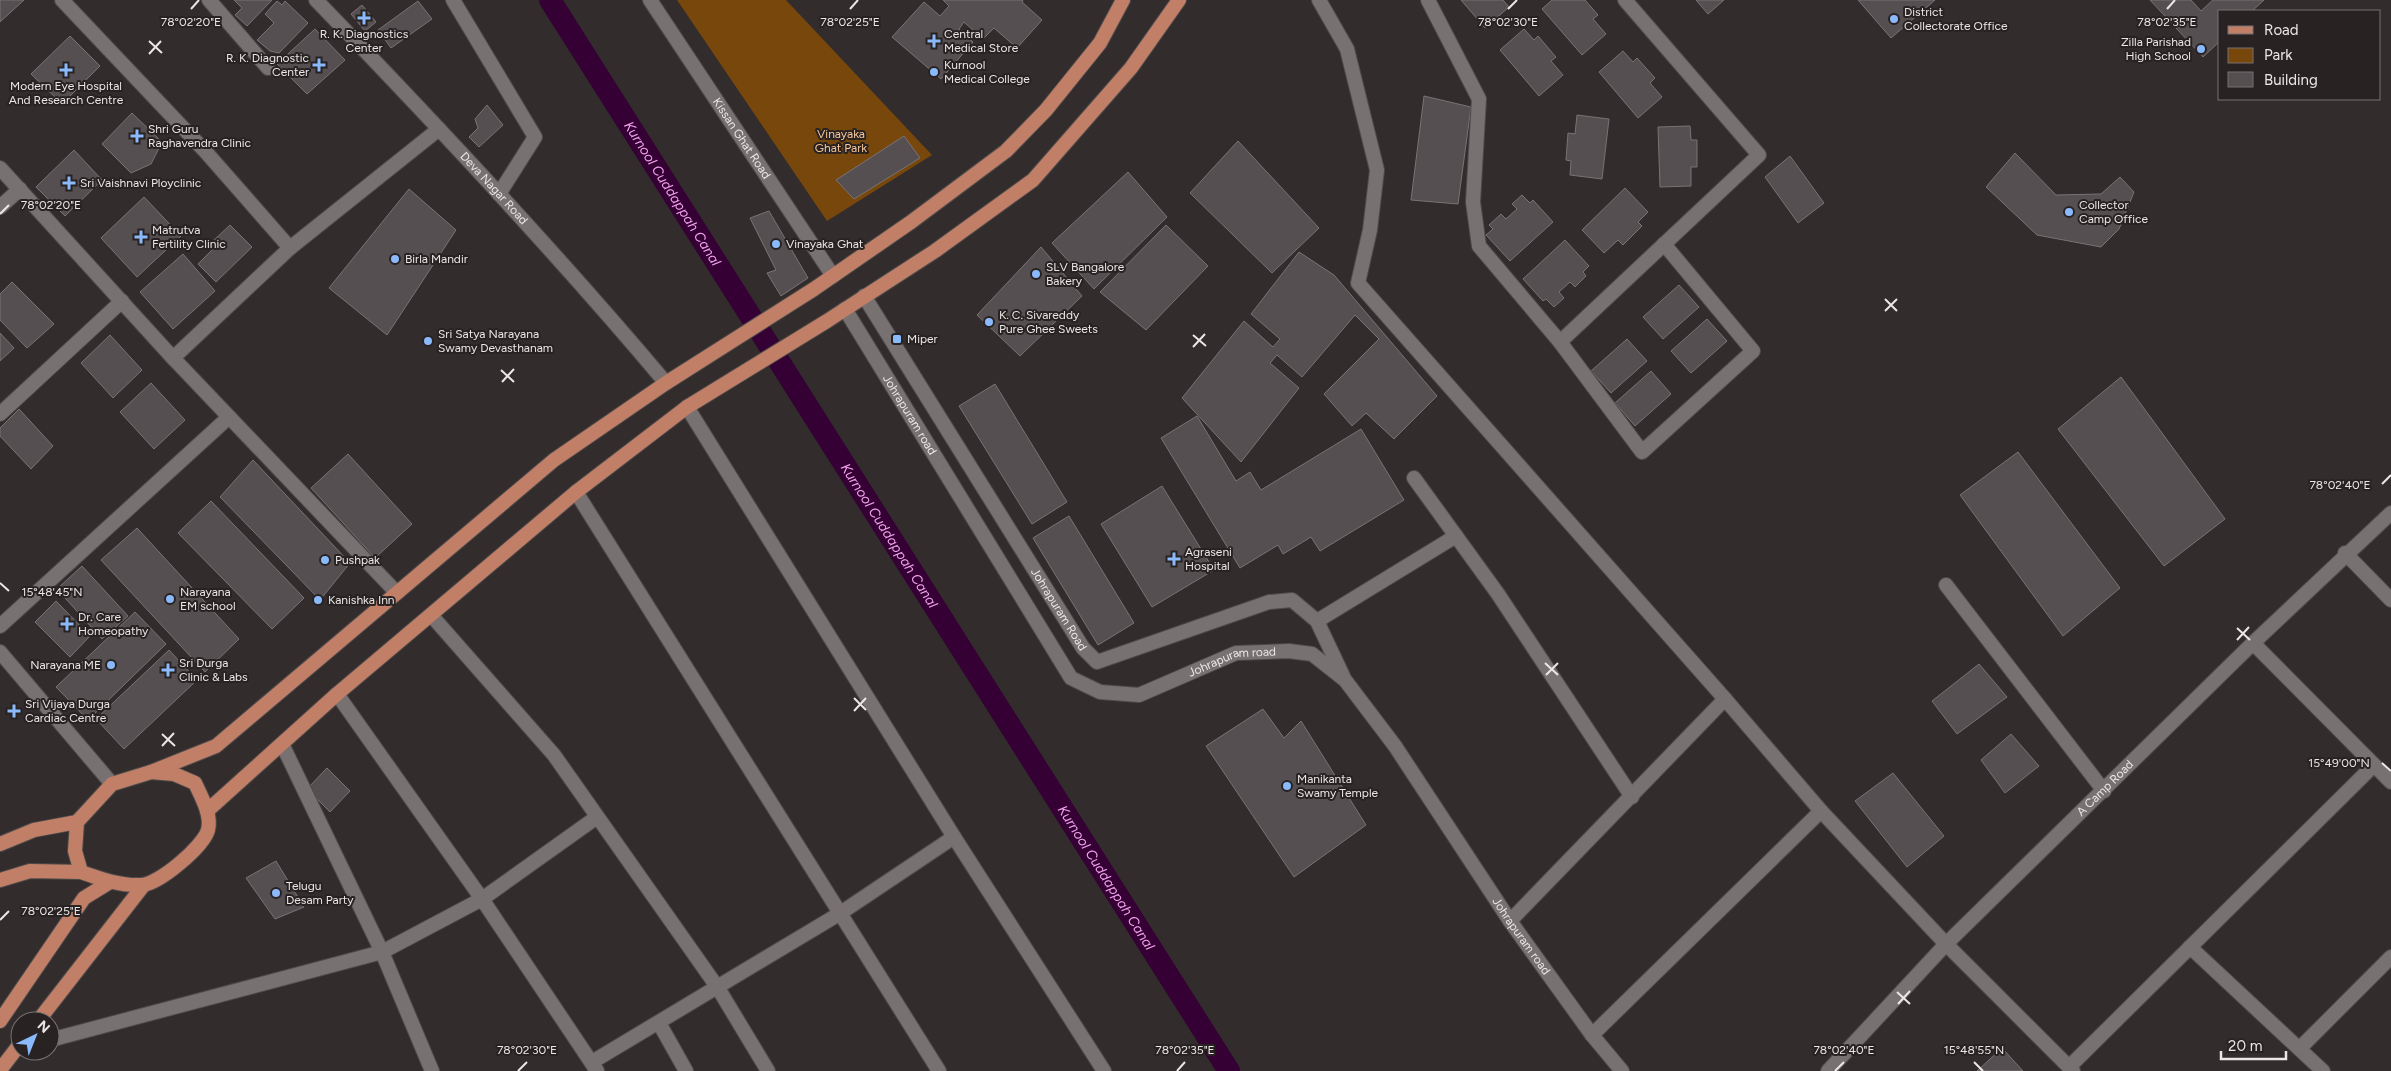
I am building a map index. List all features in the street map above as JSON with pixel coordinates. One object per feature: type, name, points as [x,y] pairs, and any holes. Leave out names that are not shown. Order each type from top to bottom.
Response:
[{"type":"main road","points":[[0,844],[34,830],[77,822],[112,784],[151,772],[216,746],[554,460],[666,383],[814,289],[911,222],[1006,151],[1046,110],[1100,43],[1123,0]]},
{"type":"main road","points":[[207,811],[337,694],[576,492],[687,407],[845,310],[934,251],[1033,180],[1131,68],[1179,0]]},
{"type":"main road","points":[[46,1011],[143,886],[181,864],[208,830],[207,811],[194,783],[174,774],[151,772]]},
{"type":"main road","points":[[77,822],[75,851],[81,872]]},
{"type":"main road","points":[[0,880],[30,871],[81,872],[110,882],[143,886]]},
{"type":"main road","points":[[0,1021],[84,898],[110,882]]},
{"type":"main road","points":[[0,1070],[10,1058]]},
{"type":"street","points":[[62,0],[205,151],[290,248]]},
{"type":"street","points":[[209,0],[268,68]]},
{"type":"street","name":"Deva Nagar Road","points":[[316,0],[439,129],[666,383]]},
{"type":"street","points":[[453,0],[535,137],[498,194]]},
{"type":"street","name":"Kissan Ghat Road","points":[[650,0],[833,276]]},
{"type":"street","points":[[1319,0],[1348,49],[1377,170],[1370,230],[1358,283],[1725,699],[1821,812],[1946,944],[2071,1069],[2190,946],[2374,765]]},
{"type":"street","points":[[1428,0],[1479,99],[1473,202],[1479,246],[1560,342],[1642,452],[1753,351],[1664,244]]},
{"type":"street","points":[[1560,342],[1759,155],[1626,0]]},
{"type":"street","points":[[173,358],[290,248],[439,129]]},
{"type":"street","points":[[0,168],[173,358],[397,593]]},
{"type":"street","points":[[0,207],[20,189]]},
{"type":"street","name":"Johrapuram Road","points":[[864,296],[1083,648],[1098,662],[1269,602],[1292,600],[1317,621],[1345,680]]},
{"type":"street","points":[[0,414],[122,301]]},
{"type":"street","name":"Johrapuram road","points":[[845,310],[1071,678],[1100,692],[1139,695],[1236,653],[1290,651],[1312,654],[1345,680],[1395,746],[1510,921],[1592,1034],[1622,1071]]},
{"type":"street","points":[[687,407],[954,837],[1104,1071]]},
{"type":"street","points":[[0,626],[229,417]]},
{"type":"street","points":[[1414,478],[1498,594],[1632,797]]},
{"type":"street","points":[[576,492],[939,1071]]},
{"type":"street","name":"A Camp Road","points":[[1828,1071],[1946,944],[2345,553],[2391,513]]},
{"type":"street","points":[[1317,621],[1456,536]]},
{"type":"street","points":[[2345,553],[2391,600]]},
{"type":"street","points":[[1946,585],[2104,791]]},
{"type":"street","points":[[431,615],[554,755],[718,988],[768,1071]]},
{"type":"street","points":[[2253,643],[2391,782]]},
{"type":"street","points":[[0,652],[112,784]]},
{"type":"street","points":[[337,694],[482,899],[595,1066],[659,1023],[839,914],[954,837]]},
{"type":"street","points":[[1510,921],[1725,699]]},
{"type":"street","points":[[282,744],[382,952],[432,1071]]},
{"type":"street","points":[[1592,1034],[1821,812]]},
{"type":"street","points":[[60,1037],[382,952],[482,899],[597,817]]},
{"type":"street","points":[[2190,946],[2323,1071]]},
{"type":"street","points":[[2300,1048],[2391,958]]},
{"type":"street","points":[[659,1023],[686,1071]]},
{"type":"green space","name":"Vinayaka Ghat Park","points":[[677,0],[786,0],[932,155],[827,221]]},
{"type":"building","points":[[0,0],[24,0],[0,22]]},
{"type":"building","points":[[234,0],[272,0],[247,26],[235,15],[242,8]]},
{"type":"building","name":"Central Medical Store","points":[[943,0],[1023,0],[1022,2],[1042,20],[1017,48],[994,28],[983,39],[964,22],[959,29],[973,42],[941,79],[892,37],[924,2],[940,16],[949,6]]},
{"type":"building","points":[[1461,0],[1503,0],[1509,7],[1485,28]]},
{"type":"building","points":[[1552,0],[1585,0],[1598,15],[1593,19],[1606,34],[1582,55],[1542,9]]},
{"type":"building","points":[[1696,0],[1724,0],[1708,14]]},
{"type":"building","name":"District Collectorate Office","points":[[1858,0],[1935,0],[1891,38]]},
{"type":"building","points":[[2150,0],[2191,0],[2201,11],[2213,0],[2264,0],[2253,10],[2218,10],[2218,43],[2203,57]]},
{"type":"building","points":[[277,1],[282,5],[285,1],[308,23],[279,53],[270,51],[257,40],[274,23],[265,14]]},
{"type":"building","points":[[418,1],[432,19],[391,48],[378,30]]},
{"type":"building","name":"R. K. Diagnostics Center","points":[[362,5],[376,22],[365,31],[351,14]]},
{"type":"building","points":[[315,29],[345,60],[307,94],[277,64]]},
{"type":"building","points":[[1524,29],[1534,40],[1538,36],[1556,57],[1551,61],[1563,75],[1539,96],[1500,50]]},
{"type":"building","name":"Modern Eye Hospital And Research Centre","points":[[70,36],[100,66],[62,104],[31,74]]},
{"type":"building","points":[[1623,51],[1633,62],[1637,58],[1655,78],[1650,83],[1662,97],[1638,118],[1599,72]]},
{"type":"building","points":[[1424,96],[1471,107],[1458,204],[1411,200]]},
{"type":"building","points":[[487,105],[503,125],[479,147],[469,137],[478,128],[475,119]]},
{"type":"building","points":[[132,113],[162,142],[151,164],[131,173],[102,144]]},
{"type":"building","points":[[1577,115],[1609,119],[1602,179],[1570,175],[1571,161],[1566,160],[1568,133],[1575,134]]},
{"type":"building","points":[[1690,126],[1691,140],[1697,140],[1697,167],[1691,167],[1691,186],[1660,187],[1658,127]]},
{"type":"building","points":[[904,136],[920,158],[854,199],[836,180]]},
{"type":"building","points":[[1238,141],[1319,228],[1272,273],[1190,193]]},
{"type":"building","name":"Sri Vaishnavi Ployclinic","points":[[74,150],[102,180],[65,216],[36,187]]},
{"type":"building","name":"Collector Camp Office","points":[[2015,153],[2056,195],[2101,194],[2120,177],[2134,192],[2119,229],[2101,247],[2037,235],[1986,187]]},
{"type":"building","points":[[1790,156],[1824,203],[1798,223],[1765,177]]},
{"type":"building","points":[[1128,172],[1167,217],[1094,289],[1052,243]]},
{"type":"building","points":[[1625,188],[1648,212],[1638,222],[1642,226],[1623,245],[1618,240],[1604,253],[1582,230]]},
{"type":"building","name":"Birla Mandir","points":[[409,189],[456,230],[387,335],[329,288]]},
{"type":"building","points":[[1522,195],[1530,203],[1533,200],[1553,222],[1510,261],[1486,235],[1493,229],[1489,225],[1501,214],[1506,219],[1517,209],[1512,204]]},
{"type":"building","name":"Matrutva Fertility Clinic","points":[[144,197],[181,236],[137,277],[101,238]]},
{"type":"building","name":"Vinayaka Ghat","points":[[769,211],[808,278],[781,296],[767,273],[776,270],[750,218]]},
{"type":"building","points":[[230,225],[252,247],[216,282],[198,264],[217,245],[213,241]]},
{"type":"building","points":[[1166,225],[1208,266],[1146,330],[1100,292]]},
{"type":"building","points":[[1565,240],[1589,266],[1583,272],[1586,276],[1575,287],[1570,282],[1559,292],[1564,298],[1554,307],[1546,299],[1543,301],[1523,279]]},
{"type":"building","points":[[1041,247],[1082,296],[1020,356],[977,315]]},
{"type":"building","points":[[1299,252],[1334,275],[1437,396],[1394,439],[1366,413],[1352,426],[1324,394],[1379,339],[1355,315],[1302,377],[1277,355],[1270,363],[1299,388],[1241,462],[1182,398],[1244,321],[1273,347],[1280,339],[1251,314]]},
{"type":"building","points":[[183,254],[215,291],[173,329],[140,292]]},
{"type":"building","points":[[12,282],[54,324],[27,348],[0,320],[0,294]]},
{"type":"building","points":[[1679,285],[1699,307],[1663,339],[1643,317]]},
{"type":"building","points":[[1707,319],[1727,341],[1691,373],[1671,351]]},
{"type":"building","points":[[0,333],[14,348],[0,361]]},
{"type":"building","points":[[110,335],[142,370],[113,398],[81,363]]},
{"type":"building","points":[[1627,339],[1647,361],[1611,393],[1591,371]]},
{"type":"building","points":[[1651,371],[1671,394],[1635,426],[1615,403]]},
{"type":"building","points":[[2121,377],[2225,519],[2164,566],[2058,429]]},
{"type":"building","points":[[151,383],[185,420],[154,449],[120,412]]},
{"type":"building","points":[[995,384],[1067,502],[1032,524],[959,406]]},
{"type":"building","points":[[19,409],[53,446],[31,469],[0,436],[0,428]]},
{"type":"building","points":[[1197,416],[1236,481],[1250,472],[1261,490],[1361,429],[1404,500],[1320,551],[1311,537],[1283,554],[1278,545],[1240,568],[1161,438]]},
{"type":"building","points":[[2018,452],[2120,588],[2063,636],[1960,495]]},
{"type":"building","points":[[348,454],[412,524],[375,558],[311,488]]},
{"type":"building","points":[[253,460],[350,563],[320,600],[220,497]]},
{"type":"building","points":[[1162,486],[1214,570],[1152,607],[1101,524]]},
{"type":"building","points":[[211,501],[304,598],[272,629],[178,533]]},
{"type":"building","points":[[1069,516],[1134,623],[1098,645],[1033,538]]},
{"type":"building","name":"Narayana EM school","points":[[137,528],[239,639],[205,672],[101,560]]},
{"type":"building","points":[[82,566],[128,616],[102,639],[57,589]]},
{"type":"building","points":[[56,601],[90,636],[70,657],[35,622]]},
{"type":"building","name":"Narayana ME","points":[[135,612],[166,644],[88,720],[56,687]]},
{"type":"building","points":[[169,650],[197,680],[124,749],[96,719]]},
{"type":"building","points":[[1979,664],[2007,697],[1957,734],[1932,701]]},
{"type":"building","name":"Manikanta Swamy Temple","points":[[1263,709],[1284,738],[1301,721],[1366,825],[1294,877],[1206,746]]},
{"type":"building","points":[[2011,734],[2039,766],[2005,793],[1981,760]]},
{"type":"building","points":[[327,768],[350,791],[330,812],[307,789]]},
{"type":"building","points":[[1893,773],[1944,836],[1907,867],[1855,801]]},
{"type":"building","name":"Telugu Desam Party","points":[[276,861],[304,907],[275,919],[246,878]]},
{"type":"building","points":[[2002,1048],[2023,1071],[1977,1071]]},
{"type":"waterway","name":"Kurnool Cuddappah Canal","points":[[550,0],[1229,1071]]},
{"type":"place","name":"R. K. Diagnostics Center","points":[[364,18]]},
{"type":"place","name":"District Collectorate Office","points":[[1894,19]]},
{"type":"place","name":"Central Medical Store","points":[[934,41]]},
{"type":"place","name":"Zilla Parishad High School","points":[[2201,49]]},
{"type":"place","name":"R. K. Diagnostic Center","points":[[319,65]]},
{"type":"place","name":"Modern Eye Hospital And Research Centre","points":[[66,70]]},
{"type":"place","name":"Kurnool Medical College","points":[[934,72]]},
{"type":"place","name":"Shri Guru Raghavendra Clinic","points":[[137,136]]},
{"type":"place","name":"Sri Vaishnavi Ployclinic","points":[[69,183]]},
{"type":"place","name":"Collector Camp Office","points":[[2069,212]]},
{"type":"place","name":"Matrutva Fertility Clinic","points":[[141,237]]},
{"type":"place","name":"Vinayaka Ghat","points":[[776,244]]},
{"type":"place","name":"Birla Mandir","points":[[395,259]]},
{"type":"place","name":"SLV Bangalore Bakery","points":[[1036,274]]},
{"type":"place","name":"K. C. Sivareddy Pure Ghee Sweets","points":[[989,322]]},
{"type":"place","name":"Miper","points":[[897,339]]},
{"type":"place","name":"Sri Satya Narayana Swamy Devasthanam","points":[[428,341]]},
{"type":"place","name":"Agraseni Hospital","points":[[1174,559]]},
{"type":"place","name":"Pushpak","points":[[325,560]]},
{"type":"place","name":"Narayana EM school","points":[[170,599]]},
{"type":"place","name":"Kanishka Inn","points":[[318,600]]},
{"type":"place","name":"Dr. Care Homeopathy","points":[[67,624]]},
{"type":"place","name":"Narayana ME","points":[[111,665]]},
{"type":"place","name":"Sri Durga Clinic & Labs","points":[[168,670]]},
{"type":"place","name":"Sri Vijaya Durga Cardiac Centre","points":[[14,711]]},
{"type":"place","name":"Manikanta Swamy Temple","points":[[1287,786]]},
{"type":"place","name":"Telugu Desam Party","points":[[276,893]]}]
